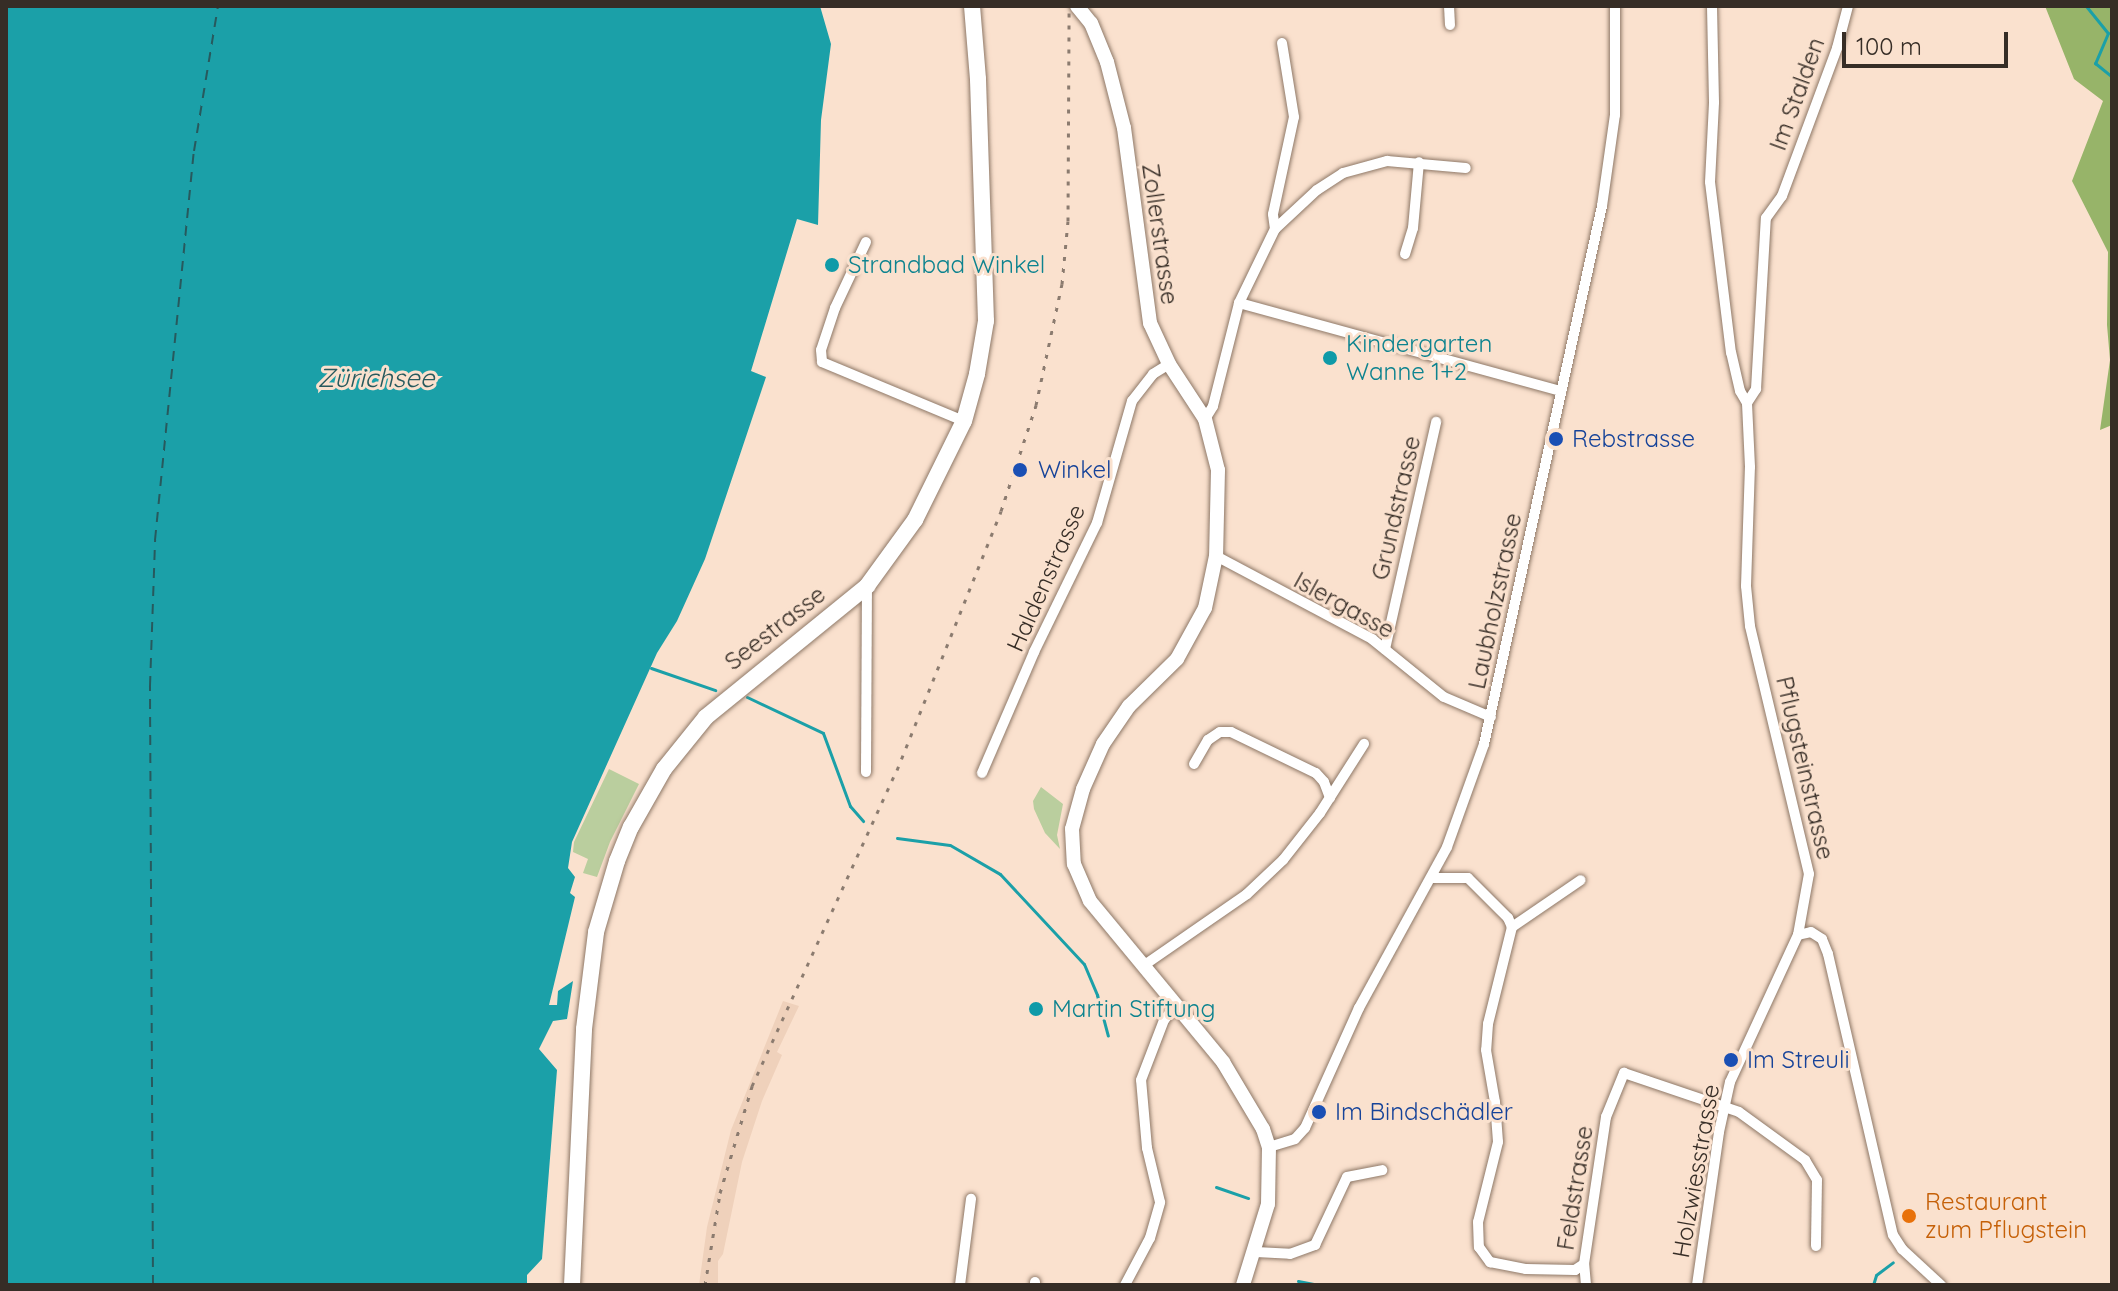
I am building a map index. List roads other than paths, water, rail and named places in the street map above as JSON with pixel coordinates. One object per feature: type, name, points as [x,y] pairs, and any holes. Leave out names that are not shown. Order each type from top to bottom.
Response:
[{"type":"main road","name":"Seestrasse","points":[[572,1285],[584,1029],[599,917],[617,861],[650,791],[706,717],[867,586],[915,520],[964,421],[977,374],[986,321],[978,79],[972,6]]},
{"type":"street","name":"Zollerstrasse","points":[[1077,6],[1091,23],[1107,62],[1124,128],[1150,323],[1169,364],[1205,419],[1218,470],[1216,556],[1205,608],[1194,635],[1177,659],[1129,706],[1103,744],[1072,829],[1074,864],[1090,901],[1223,1062],[1253,1110],[1269,1147],[1268,1204],[1254,1258],[1243,1285]]},
{"type":"street","points":[[1449,6],[1450,25]]},
{"type":"street","name":"Laubholzstrasse","points":[[1269,1147],[1295,1139],[1305,1128],[1359,1008],[1432,878],[1462,811],[1491,717],[1611,156],[1615,115],[1615,6]]},
{"type":"street","name":"Pflugsteinstrasse","points":[[1712,6],[1714,102],[1710,182],[1731,353],[1740,391],[1747,403],[1750,467],[1746,586],[1750,626],[1809,868],[1798,935]]},
{"type":"street","name":"Im Stalden","points":[[1782,196],[1837,48],[1848,6]]},
{"type":"street","points":[[1275,229],[1273,214],[1294,117],[1282,43]]},
{"type":"street","points":[[1205,419],[1213,406],[1239,303],[1275,229],[1317,190],[1343,173],[1387,161],[1466,168]]},
{"type":"street","points":[[1405,254],[1413,228],[1419,162]]},
{"type":"street","name":"Pflugsteinstrasse","points":[[1747,403],[1756,389],[1763,301],[1763,232],[1766,218],[1782,196]]},
{"type":"street","points":[[866,242],[835,308],[821,350],[822,362],[964,421]]},
{"type":"street","points":[[1239,303],[1561,391]]},
{"type":"street","name":"Haldenstrasse","points":[[982,773],[1034,652],[1097,523],[1132,401],[1153,374],[1169,364]]},
{"type":"street","name":"Grundstrasse","points":[[1385,649],[1436,422]]},
{"type":"street","name":"Islergasse","points":[[1216,556],[1385,649],[1444,697],[1491,717]]},
{"type":"street","points":[[866,772],[867,586]]},
{"type":"street","points":[[1194,764],[1208,740],[1220,732],[1231,732],[1316,773],[1324,782],[1330,798]]},
{"type":"street","points":[[1143,966],[1247,894],[1283,860],[1330,798],[1364,744]]},
{"type":"street","points":[[1432,878],[1468,878],[1508,918],[1512,927],[1581,880]]},
{"type":"street","name":"Feldstrasse","points":[[1512,927],[1488,1024],[1486,1050],[1498,1142],[1478,1222],[1479,1247],[1490,1262],[1526,1269],[1575,1270],[1584,1264],[1606,1117],[1624,1073],[1725,1110]]},
{"type":"street","points":[[1798,935],[1811,932],[1822,939],[1828,954],[1893,1235],[1905,1252],[1941,1285]]},
{"type":"street","name":"Holzwiesstrasse","points":[[1697,1285],[1725,1110],[1739,1062],[1798,935]]},
{"type":"street","points":[[1125,1285],[1150,1238],[1160,1202],[1147,1148],[1141,1080],[1164,1020],[1175,1007]]},
{"type":"street","points":[[1725,1110],[1739,1112],[1808,1163],[1817,1180],[1816,1246]]},
{"type":"street","points":[[1254,1258],[1290,1254],[1315,1245],[1347,1177],[1382,1170]]},
{"type":"street","points":[[960,1285],[971,1199]]},
{"type":"street","points":[[1584,1264],[1586,1285]]},
{"type":"water","name":"Zürichsee","points":[[6,6],[820,6],[831,44],[821,120],[818,225],[797,219],[751,371],[766,377],[705,559],[677,621],[657,653],[572,842],[568,868],[575,877],[570,893],[575,897],[549,1005],[557,1005],[558,991],[573,981],[567,1019],[553,1021],[539,1049],[557,1070],[542,1259],[527,1275],[527,1285],[6,1285]]},
{"type":"waterway","points":[[2086,6],[2108,33],[2095,63],[2112,77]]},
{"type":"waterway","points":[[651,668],[715,690]]},
{"type":"waterway","points":[[747,697],[823,733],[850,806],[863,821]]},
{"type":"waterway","points":[[897,838],[950,845],[1000,874],[1084,964],[1097,995],[1108,1036]]},
{"type":"waterway","points":[[1216,1187],[1248,1198]]},
{"type":"waterway","points":[[1873,1285],[1876,1275],[1893,1262]]},
{"type":"waterway","points":[[1298,1281],[1319,1285]]},
{"type":"railway","points":[[705,1285],[720,1193],[752,1086],[897,770],[1001,511],[1036,405],[1062,284],[1068,221],[1069,6]]},
{"type":"place","name":"Strandbad Winkel","points":[[832,265]]},
{"type":"place","name":"Kindergarten Wanne 1+2","points":[[1330,358]]},
{"type":"place","name":"Rebstrasse","points":[[1556,439]]},
{"type":"place","name":"Winkel","points":[[1020,470]]},
{"type":"place","name":"Martin Stiftung","points":[[1036,1009]]},
{"type":"place","name":"Im Streuli","points":[[1731,1060]]},
{"type":"place","name":"Im Bindschädler","points":[[1319,1112]]},
{"type":"place","name":"Restaurant zum Pflugstein","points":[[1909,1216]]}]
